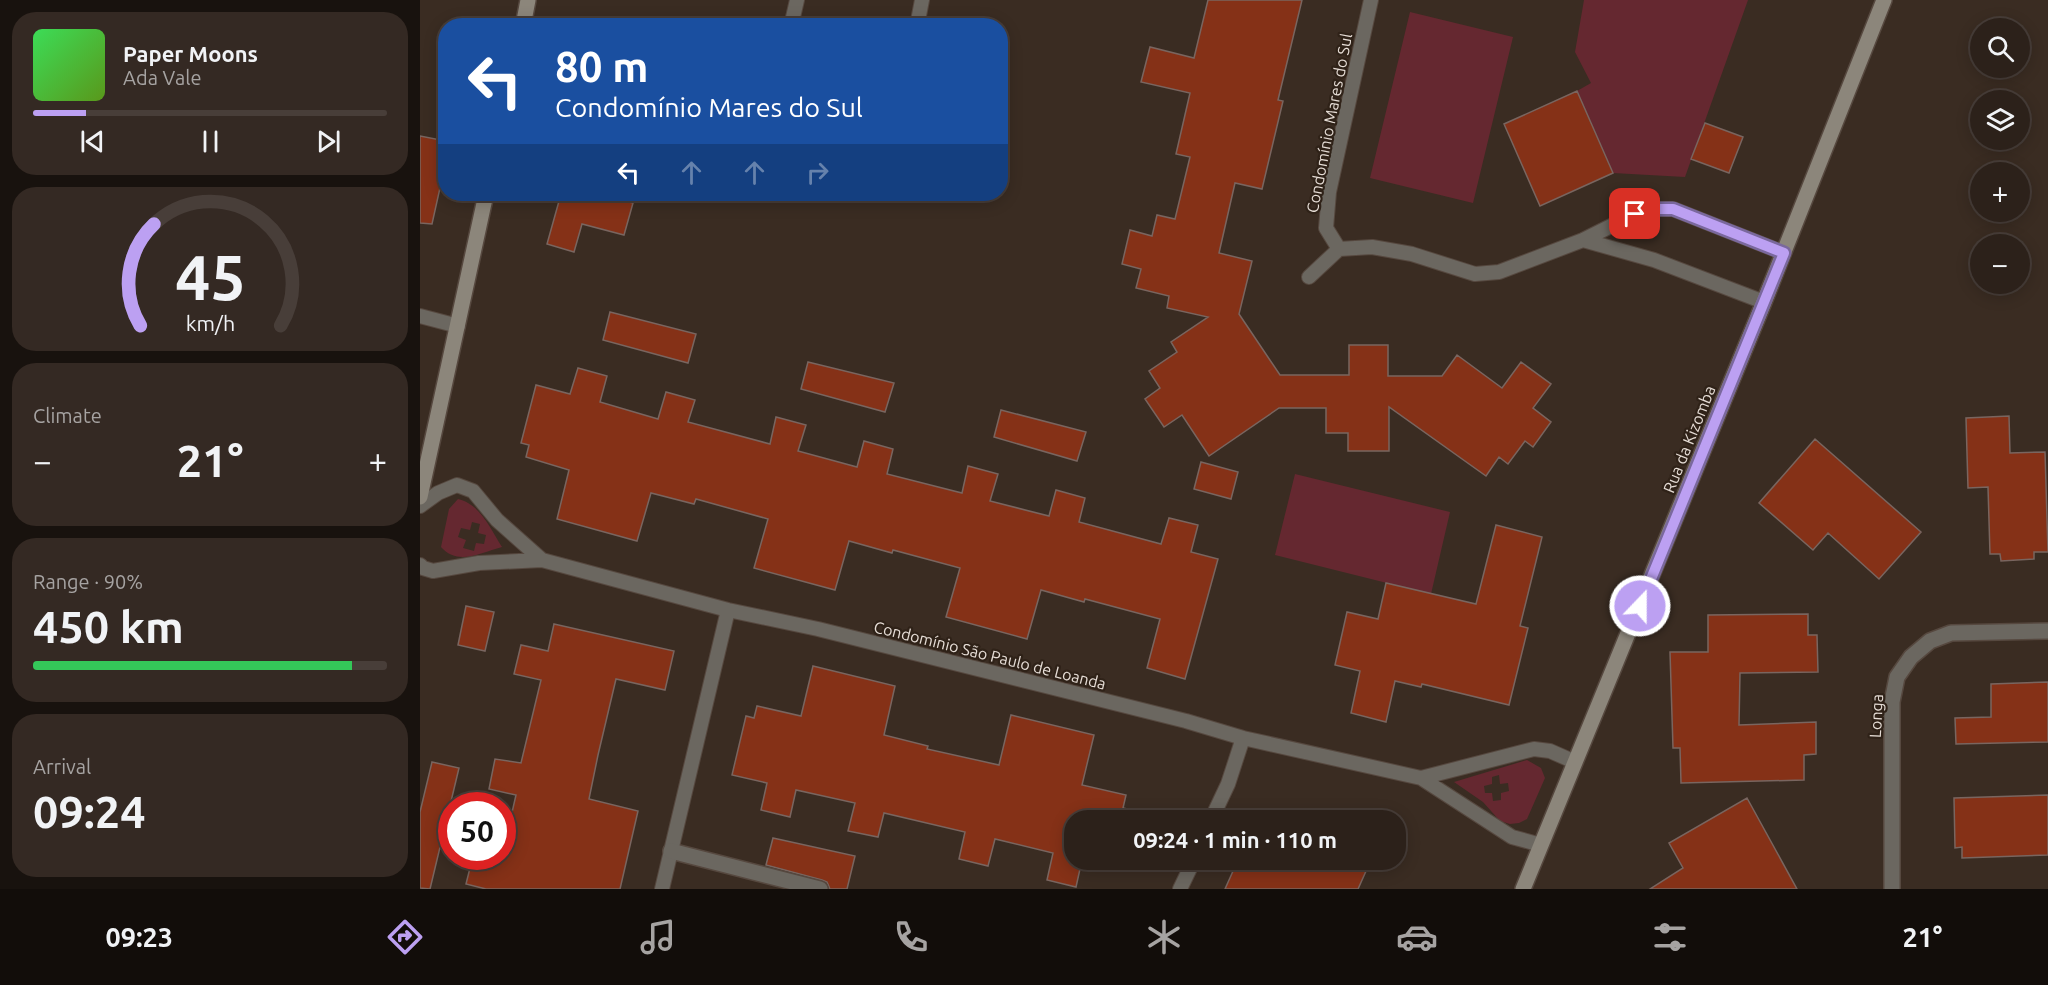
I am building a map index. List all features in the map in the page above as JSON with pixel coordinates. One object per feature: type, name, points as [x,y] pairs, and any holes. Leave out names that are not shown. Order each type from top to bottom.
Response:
[{"type":"main road","points":[[525,18],[528,0]]},
{"type":"main road","name":"Rua da Kizomba","points":[[1523,889],[1784,253],[1884,0]]},
{"type":"main road","points":[[420,495],[424,462],[458,326],[485,201]]},
{"type":"street","name":"Longa","points":[[1892,889],[1892,702],[1898,677],[1911,657],[1930,641],[1951,633],[2048,631]]},
{"type":"street","points":[[671,850],[820,889]]},
{"type":"lane","points":[[793,18],[797,0]]},
{"type":"lane","points":[[919,18],[922,0]]},
{"type":"lane","name":"Condomínio Mares do Sul","points":[[1339,249],[1326,228],[1329,192],[1371,0]]},
{"type":"lane","points":[[1309,277],[1339,249],[1372,247],[1412,254],[1475,274],[1499,272],[1583,240],[1635,214],[1658,209],[1673,209],[1784,253]]},
{"type":"lane","points":[[1583,240],[1654,260],[1764,302]]},
{"type":"lane","points":[[420,316],[458,326]]},
{"type":"lane","name":"Condomínio São Paulo de Loanda","points":[[420,507],[438,493],[457,485],[473,491],[497,520],[542,560]]},
{"type":"lane","name":"Condomínio São Paulo de Loanda","points":[[420,565],[433,571],[479,563],[542,560],[728,610],[818,628],[1186,721],[1243,738],[1421,778],[1512,837],[1541,844]]},
{"type":"lane","points":[[662,889],[728,610]]},
{"type":"lane","points":[[1216,810],[1228,784],[1243,738]]},
{"type":"lane","name":"Condomínio São Paulo de Loanda","points":[[1421,778],[1534,749],[1550,752],[1575,762]]},
{"type":"lane","points":[[1180,889],[1189,870]]},
{"type":"shaded area","points":[[1584,0],[1748,0],[1685,177],[1613,173],[1577,91],[1591,83],[1575,52]]},
{"type":"shaded area","points":[[1410,12],[1513,37],[1473,203],[1370,178]]},
{"type":"shaded area","points":[[1295,474],[1450,512],[1431,594],[1275,555]]},
{"type":"shaded area","points":[[458,499],[472,506],[484,518],[502,547],[478,555],[462,557],[448,553],[441,547],[449,509]],"holes":[[[472,522],[480,524],[478,533],[486,535],[484,544],[476,543],[474,551],[463,548],[466,540],[458,537],[461,528],[470,530]]]},
{"type":"shaded area","points":[[1527,760],[1541,768],[1545,778],[1527,819],[1510,824],[1500,821],[1483,802],[1454,782]],"holes":[[[1499,775],[1500,784],[1508,783],[1509,791],[1501,793],[1501,800],[1493,801],[1492,793],[1485,793],[1484,786],[1492,784],[1492,777]]]},
{"type":"building","points":[[1208,0],[1302,0],[1278,100],[1283,101],[1262,189],[1235,183],[1219,253],[1252,261],[1239,314],[1280,375],[1349,375],[1349,345],[1388,345],[1388,376],[1442,376],[1457,355],[1502,388],[1521,362],[1551,384],[1533,408],[1551,422],[1533,447],[1525,441],[1508,464],[1499,457],[1486,476],[1389,407],[1389,451],[1348,451],[1348,433],[1326,433],[1326,408],[1279,408],[1209,456],[1182,415],[1164,427],[1145,399],[1160,388],[1149,371],[1177,352],[1171,342],[1208,317],[1167,308],[1169,296],[1136,288],[1141,269],[1122,264],[1130,230],[1152,236],[1157,215],[1175,219],[1190,157],[1176,154],[1190,93],[1141,82],[1150,47],[1194,58]]},
{"type":"building","points":[[1577,91],[1613,173],[1540,206],[1504,124]]},
{"type":"building","points":[[1705,123],[1743,137],[1729,173],[1691,159]]},
{"type":"building","points":[[420,136],[438,139],[438,197],[432,224],[420,223]]},
{"type":"building","points":[[559,201],[633,203],[624,235],[582,224],[574,252],[547,244]]},
{"type":"building","points":[[610,312],[696,334],[688,363],[603,340]]},
{"type":"building","points":[[808,362],[894,383],[885,412],[801,389]]},
{"type":"building","points":[[578,368],[607,376],[600,402],[658,419],[666,392],[695,400],[688,422],[770,444],[776,417],[806,425],[798,451],[857,467],[864,441],[893,449],[887,474],[962,493],[968,466],[998,474],[990,501],[1049,516],[1056,490],[1085,498],[1079,522],[1161,544],[1169,518],[1198,525],[1191,552],[1218,559],[1185,679],[1147,668],[1160,619],[1041,590],[1027,639],[946,617],[960,568],[849,541],[835,590],[754,568],[768,519],[696,499],[694,504],[651,493],[637,541],[557,519],[569,470],[526,457],[529,445],[521,443],[536,385],[570,394]]},
{"type":"building","points":[[1001,410],[1086,432],[1077,461],[994,437]]},
{"type":"building","points":[[2009,416],[2010,453],[2045,452],[2048,552],[2034,552],[2034,559],[2001,561],[2000,554],[1990,554],[1988,487],[1968,488],[1966,418]]},
{"type":"building","points":[[1815,439],[1921,532],[1879,579],[1828,533],[1813,550],[1759,503]]},
{"type":"building","points":[[1201,462],[1238,472],[1231,499],[1194,489]]},
{"type":"building","points":[[1496,525],[1542,537],[1520,626],[1528,628],[1509,705],[1422,684],[1421,687],[1395,681],[1386,722],[1351,713],[1360,671],[1335,665],[1347,612],[1378,619],[1386,583],[1476,604]]},
{"type":"building","points":[[466,606],[494,612],[485,651],[458,645]]},
{"type":"building","points":[[1808,614],[1808,635],[1817,635],[1818,672],[1740,673],[1739,725],[1816,722],[1816,754],[1804,755],[1804,780],[1681,783],[1680,748],[1673,748],[1670,652],[1708,652],[1708,615]]},
{"type":"building","points":[[554,624],[674,651],[665,690],[616,679],[598,755],[589,799],[638,811],[620,889],[486,889],[466,884],[470,870],[516,870],[516,792],[489,789],[495,759],[521,763],[541,680],[514,674],[521,645],[548,651]]},
{"type":"building","points":[[813,666],[895,686],[884,735],[928,746],[927,749],[999,765],[1011,715],[1094,735],[1082,785],[1126,795],[1123,808],[1132,810],[1064,810],[1064,870],[1080,870],[1076,887],[1047,880],[1053,853],[995,839],[988,866],[959,859],[965,832],[884,813],[878,837],[848,831],[855,803],[796,790],[790,817],[761,810],[767,783],[732,775],[746,716],[754,718],[757,706],[801,716]]},
{"type":"building","points":[[2048,682],[2048,742],[1956,744],[1955,718],[1991,717],[1991,684]]},
{"type":"building","points":[[432,762],[459,768],[453,792],[438,792],[438,856],[430,889],[420,888],[420,812]]},
{"type":"building","points":[[2048,795],[2048,855],[1962,858],[1962,847],[1955,848],[1954,798]]},
{"type":"building","points":[[1747,798],[1797,889],[1650,889],[1683,868],[1669,843]]},
{"type":"building","points":[[773,838],[855,856],[847,889],[830,889],[827,882],[822,880],[766,865]]},
{"type":"building","points":[[1234,870],[1367,870],[1358,889],[1225,889]]},
{"type":"route","points":[[1635,214],[1658,209],[1673,209],[1784,253],[1640,606]]}]
